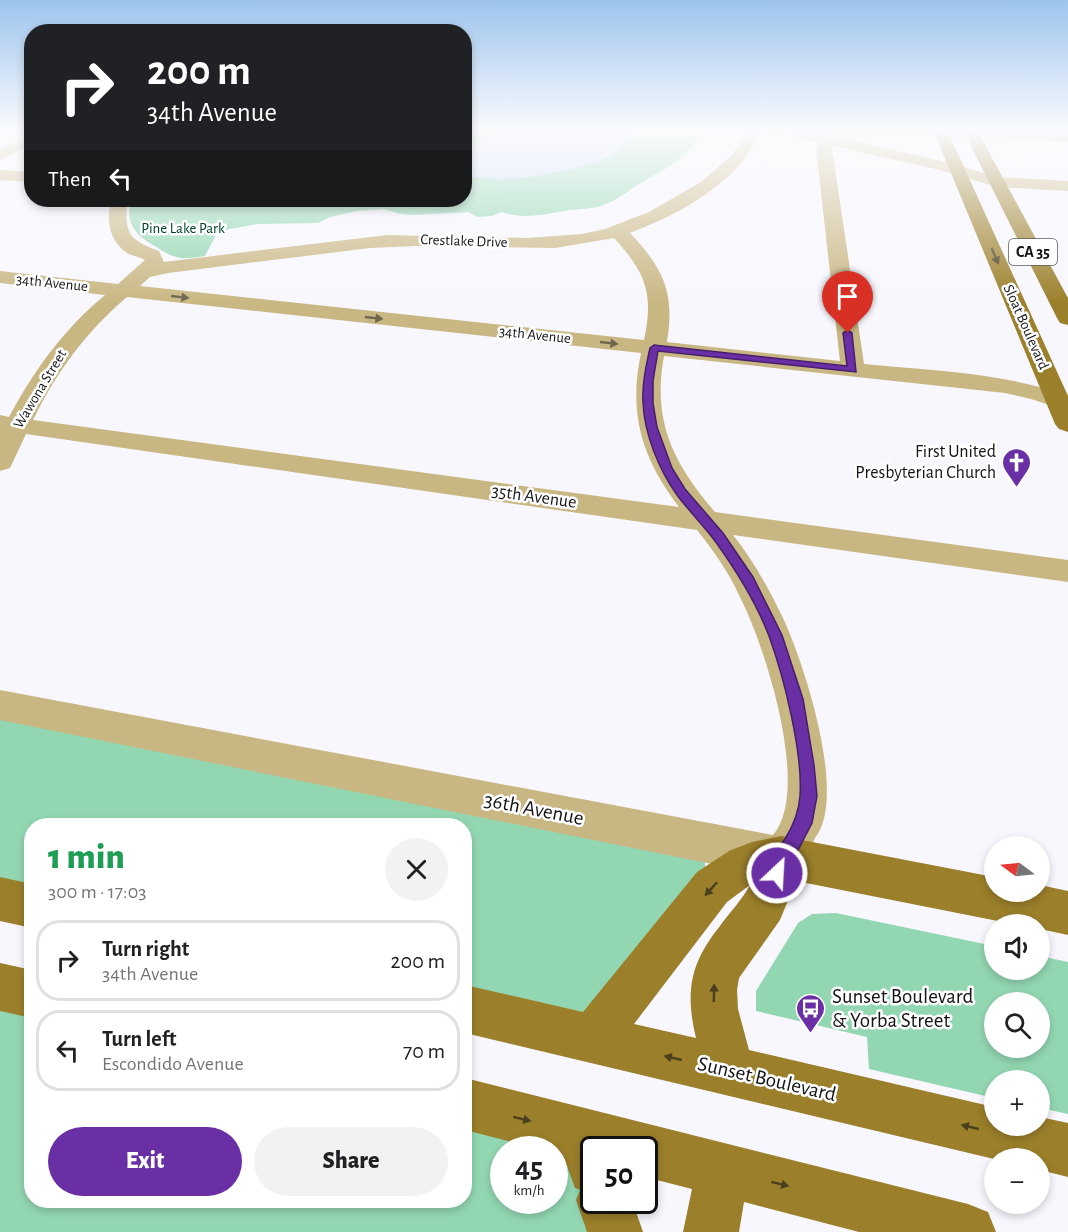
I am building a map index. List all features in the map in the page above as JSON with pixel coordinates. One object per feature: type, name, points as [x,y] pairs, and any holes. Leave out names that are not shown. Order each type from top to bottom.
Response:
[{"type":"main road","name":"Sloat Boulevard","points":[[966,189],[1063,402],[1068,424]]},
{"type":"main road","name":"CA 35","points":[[1001,189],[1068,318]]},
{"type":"main road","name":"36th Avenue","points":[[781,857],[1068,913]]},
{"type":"main road","points":[[592,1039],[712,887],[725,874],[759,859],[781,857],[765,902],[724,959],[717,974],[713,992],[715,1009],[730,1071]]},
{"type":"main road","points":[[0,899],[24,904]]},
{"type":"main road","points":[[0,987],[24,992]]},
{"type":"main road","name":"Sunset Boulevard","points":[[472,1011],[1068,1150]]},
{"type":"main road","points":[[472,1107],[580,1149]]},
{"type":"main road","points":[[658,1153],[968,1232]]},
{"type":"main road","points":[[711,1232],[723,1170]]},
{"type":"main road","points":[[609,1214],[615,1232]]},
{"type":"street","name":"Crestlake Drive","points":[[140,273],[177,266],[384,241],[428,239],[543,243],[588,238],[618,231],[654,216],[698,189]]},
{"type":"street","points":[[829,189],[853,370]]},
{"type":"street","points":[[118,207],[116,215],[119,229],[125,240],[135,250],[133,264],[140,273]]},
{"type":"street","points":[[618,231],[648,267],[657,288],[660,312],[647,392],[654,433],[675,482],[739,565],[763,608],[775,635],[795,699],[806,765],[808,796],[804,823],[801,824],[792,844],[781,857]]},
{"type":"street","name":"Wawona Street","points":[[0,462],[8,424],[65,347],[93,315],[140,273]]},
{"type":"street","name":"34th Avenue","points":[[0,277],[1005,386],[1063,402]]},
{"type":"street","name":"35th Avenue","points":[[8,424],[1068,571]]},
{"type":"street","name":"36th Avenue","points":[[0,705],[781,857]]},
{"type":"green space","name":"Pine Lake Park","points":[[472,189],[631,189],[601,206],[535,216],[519,216],[502,212],[492,216],[478,217],[468,212],[414,215],[384,209],[356,211],[330,217],[318,223],[257,224],[218,231],[205,256],[187,258],[171,255],[137,233],[131,222],[129,208],[472,207]]},
{"type":"green space","points":[[0,703],[705,842],[705,869],[592,1039],[472,1011],[472,818],[24,818],[24,905],[0,899]]},
{"type":"green space","points":[[836,913],[984,944],[984,980],[1050,980],[1050,958],[1068,962],[1068,1114],[1050,1110],[1050,1070],[984,1070],[984,1096],[869,1069],[867,1037],[756,1011],[756,991],[798,923],[812,914]]},
{"type":"green space","points":[[0,987],[24,993],[24,1208],[472,1208],[472,1106],[582,1134],[580,1136],[580,1214],[603,1214],[615,1232],[0,1232]]},
{"type":"place","name":"First United Presbyterian Church","points":[[1017,488]]},
{"type":"place","name":"Sunset Boulevard & Yorba Street","points":[[811,1034]]},
{"type":"route","points":[[777,873],[781,857],[792,844],[801,824],[804,823],[808,796],[802,733],[787,668],[763,608],[739,565],[681,492],[667,468],[652,427],[647,392],[648,381],[654,348],[853,370],[848,333]]}]
